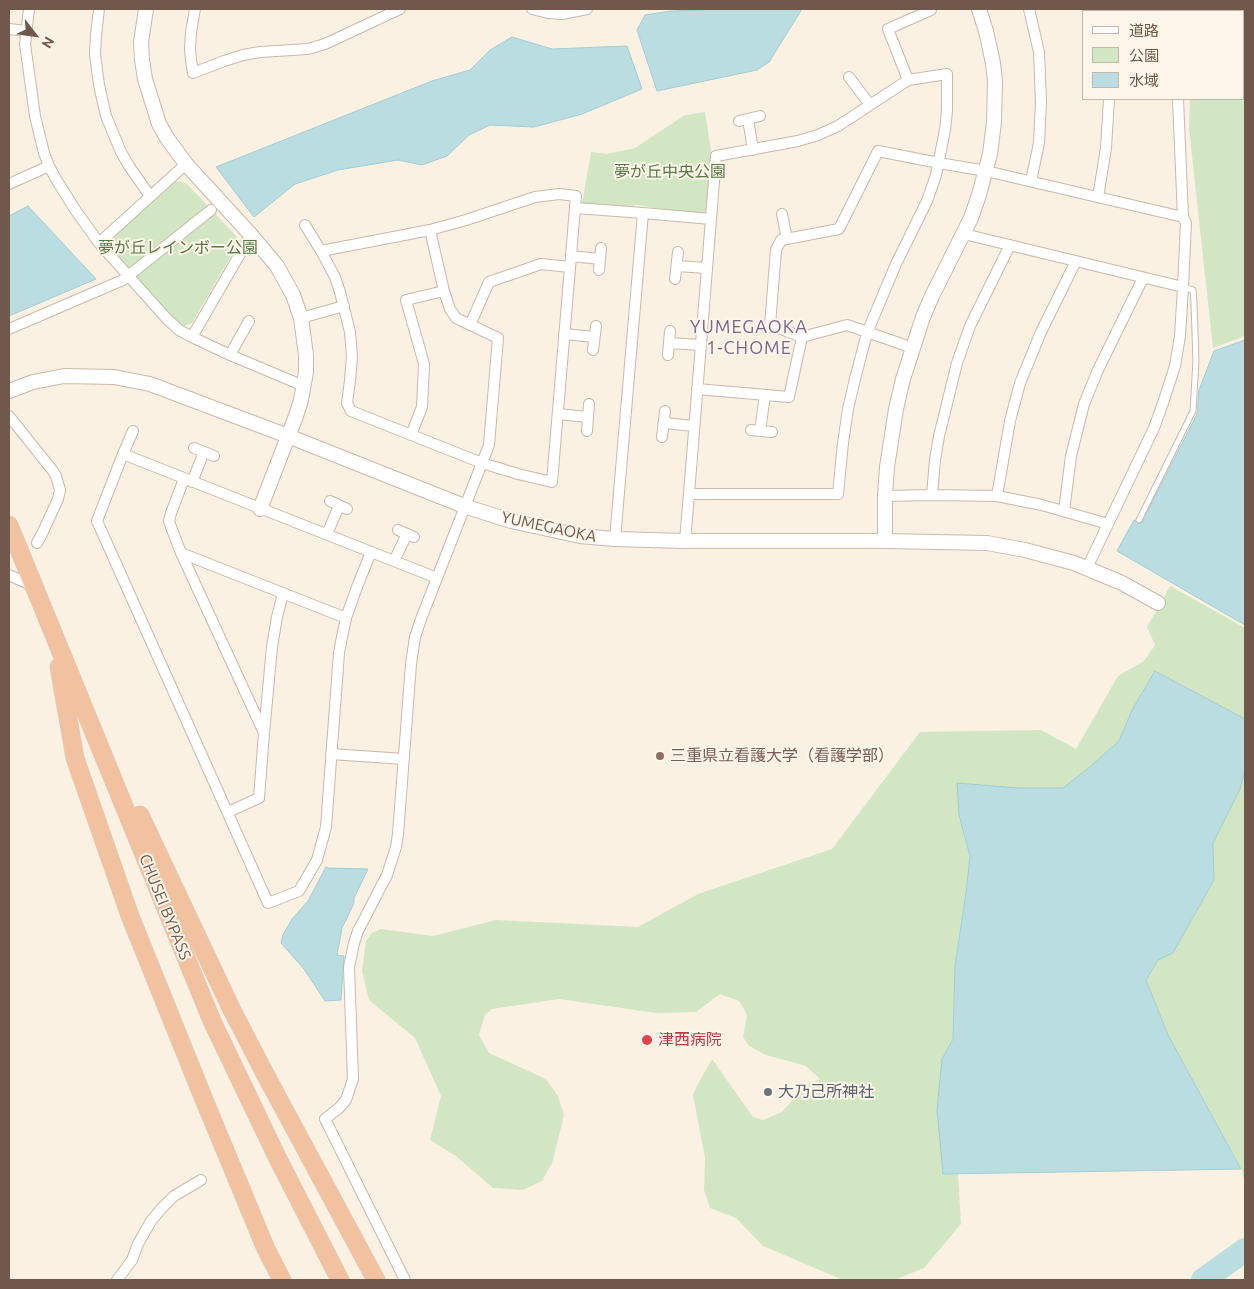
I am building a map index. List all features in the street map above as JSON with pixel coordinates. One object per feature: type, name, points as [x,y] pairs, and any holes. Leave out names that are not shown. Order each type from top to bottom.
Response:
[{"type":"highway","name":"CHUSEI BYPASS","points":[[9,525],[212,1021],[278,1159],[340,1280]]},
{"type":"highway","points":[[53,634],[75,758],[130,916],[266,1249],[282,1280]]},
{"type":"highway","points":[[53,634],[231,1008],[376,1280]]},
{"type":"street","points":[[29,9],[24,44],[39,135],[49,166],[76,211],[99,243],[179,330],[230,355],[304,386]]},
{"type":"street","points":[[99,9],[95,54],[106,116],[125,159],[150,196]]},
{"type":"street","points":[[146,9],[141,42],[145,79],[153,107],[167,138],[186,164],[277,266],[293,295],[301,318],[306,355],[306,372],[301,400],[260,509]]},
{"type":"street","points":[[195,9],[190,49],[194,73],[243,55],[308,49],[326,44],[400,9]]},
{"type":"street","points":[[532,9],[562,14],[587,9]]},
{"type":"street","points":[[908,80],[888,29],[930,9]]},
{"type":"street","points":[[885,541],[887,467],[896,409],[903,379],[932,296],[964,234],[979,195],[990,154],[994,122],[993,63],[980,9]]},
{"type":"street","points":[[1028,9],[1039,52],[1041,102],[1041,122],[1031,181]]},
{"type":"street","points":[[9,29],[26,30]]},
{"type":"street","points":[[685,541],[716,156],[798,141],[818,135],[838,126],[908,80],[947,74],[945,130],[936,175],[927,201],[896,264],[867,332],[848,409],[838,494],[689,494]]},
{"type":"street","points":[[849,77],[870,105]]},
{"type":"street","points":[[1098,197],[1106,148],[1109,100]]},
{"type":"street","points":[[1087,568],[1154,428],[1175,366],[1180,336],[1186,223],[1183,217],[1178,100]]},
{"type":"street","points":[[754,150],[744,120],[760,116]]},
{"type":"street","points":[[913,348],[847,325],[802,337],[770,324],[776,250],[781,240],[839,229],[878,151],[986,171],[1183,217]]},
{"type":"street","points":[[99,243],[186,164]]},
{"type":"street","points":[[9,184],[49,166]]},
{"type":"street","points":[[305,225],[335,277],[344,306],[350,332],[352,357],[347,403],[351,411],[482,463],[552,482],[576,196],[559,194],[535,197],[430,230],[321,251]]},
{"type":"street","points":[[576,208],[711,219]]},
{"type":"street","points":[[9,329],[123,280],[211,210]]},
{"type":"street","points":[[615,539],[643,213]]},
{"type":"street","points":[[782,214],[787,239]]},
{"type":"street","points":[[405,1280],[325,1119],[346,1100],[353,1080],[350,961],[358,931],[387,875],[393,859],[398,834],[411,664],[415,637],[489,445],[498,338],[456,318],[450,309],[430,230]]},
{"type":"street","points":[[964,234],[1183,287]]},
{"type":"street","points":[[192,337],[251,235]]},
{"type":"street","points":[[932,495],[939,436],[957,363],[970,326],[1010,245]]},
{"type":"street","points":[[599,270],[601,248]]},
{"type":"street","points":[[675,279],[678,252]]},
{"type":"street","points":[[571,256],[600,259]]},
{"type":"street","points":[[997,496],[1010,421],[1020,383],[1041,332],[1076,261]]},
{"type":"street","points":[[470,325],[489,282],[541,264],[570,267]]},
{"type":"street","points":[[677,266],[707,268]]},
{"type":"street","points":[[1064,511],[1071,456],[1084,404],[1098,370],[1143,278]]},
{"type":"street","points":[[411,435],[422,407],[424,364],[406,300],[444,291]]},
{"type":"street","points":[[301,318],[344,306]]},
{"type":"street","points":[[230,355],[249,321]]},
{"type":"street","points":[[593,350],[596,326]]},
{"type":"street","points":[[668,355],[670,331]]},
{"type":"street","points":[[564,334],[594,337]]},
{"type":"street","points":[[697,389],[789,397],[802,337]]},
{"type":"street","points":[[670,343],[701,345]]},
{"type":"street","name":"YUMEGAOKA","points":[[9,391],[33,382],[64,376],[130,379],[169,390],[464,506],[511,521],[580,536],[685,541],[987,543],[1041,553],[1087,568],[1122,583],[1158,603]]},
{"type":"street","points":[[765,395],[756,430],[772,432]]},
{"type":"street","points":[[587,431],[589,404]]},
{"type":"street","points":[[662,437],[665,411]]},
{"type":"street","points":[[558,414],[588,417]]},
{"type":"street","points":[[9,416],[53,471],[60,490],[54,508],[37,543]]},
{"type":"street","points":[[664,423],[694,426]]},
{"type":"street","points":[[133,431],[97,521],[268,903],[299,891],[317,860],[326,827],[339,653],[346,618],[371,552]]},
{"type":"street","points":[[204,452],[171,513],[169,521],[181,552],[264,733]]},
{"type":"street","points":[[123,454],[437,578]]},
{"type":"street","points":[[885,496],[997,496],[1042,505],[1108,524]]},
{"type":"street","points":[[327,534],[338,505]]},
{"type":"street","points":[[394,561],[406,534]]},
{"type":"street","points":[[181,552],[346,618]]},
{"type":"street","points":[[9,574],[34,586]]},
{"type":"street","points":[[228,812],[259,798],[272,647],[276,617],[283,594]]},
{"type":"street","points":[[331,754],[404,759]]},
{"type":"street","points":[[117,1280],[132,1260],[138,1244],[161,1208],[174,1196],[201,1180]]},
{"type":"lane","points":[[1139,520],[1193,411],[1196,361],[1193,290],[1183,287]]},
{"type":"green space","points":[[1245,9],[1245,336],[1213,348],[1189,128],[1190,100],[1244,100],[1244,10],[1199,10]]},
{"type":"green space","name":"夢が丘中央公園","points":[[705,112],[711,151],[706,213],[660,211],[651,207],[636,205],[626,208],[582,204],[591,152],[607,154],[635,148],[685,115]]},
{"type":"green space","name":"夢が丘レインボー公園","points":[[176,181],[186,183],[237,237],[237,246],[192,323],[184,326],[169,314],[111,250],[112,238]]},
{"type":"green space","points":[[1170,586],[1245,628],[1245,719],[1155,671],[1132,710],[1119,741],[1063,788],[1018,788],[959,815],[970,856],[955,966],[953,1039],[942,1059],[944,1174],[958,1174],[961,1224],[924,1268],[894,1280],[843,1280],[763,1246],[736,1218],[710,1208],[704,1190],[705,1158],[693,1095],[712,1059],[753,1117],[763,1120],[782,1112],[802,1089],[820,1079],[806,1066],[766,1055],[749,1046],[743,1037],[747,1016],[744,1009],[739,1001],[720,994],[696,1012],[656,1013],[559,999],[492,1009],[485,1015],[479,1035],[489,1053],[546,1079],[558,1096],[564,1115],[552,1163],[542,1181],[523,1190],[493,1188],[456,1156],[430,1140],[441,1096],[415,1038],[369,1000],[362,971],[366,941],[372,933],[381,929],[433,936],[496,920],[638,927],[698,894],[832,849],[920,732],[1041,730],[1076,749],[1118,676],[1144,661],[1155,645],[1147,627]]},
{"type":"green space","points":[[1245,771],[1245,1183],[1241,1168],[1168,1035],[1146,980],[1158,959],[1173,953],[1214,880],[1213,843],[1240,789]]},
{"type":"water","points":[[706,9],[802,9],[769,62],[757,70],[657,91],[637,30],[645,15]]},
{"type":"water","points":[[512,37],[552,49],[627,46],[642,89],[582,114],[534,127],[490,125],[469,135],[447,156],[422,165],[398,160],[338,170],[295,184],[254,217],[216,167],[432,81],[470,70],[490,50]]},
{"type":"water","points":[[28,206],[96,279],[9,316],[9,216]]},
{"type":"water","points":[[1245,340],[1245,625],[1117,551],[1134,520],[1141,524],[1197,414],[1199,390],[1214,351]]},
{"type":"water","points":[[1155,671],[1245,719],[1245,771],[1240,789],[1213,843],[1214,880],[1173,953],[1158,960],[1146,980],[1168,1035],[1241,1169],[943,1174],[937,1110],[942,1059],[953,1039],[955,966],[970,856],[959,815],[957,783],[1018,788],[1063,788],[1119,741],[1132,710]]},
{"type":"water","points":[[326,867],[368,869],[342,928],[337,955],[344,956],[341,1000],[325,1001],[304,969],[281,943],[283,935],[292,919],[308,901]]},
{"type":"waterway","points":[[1203,1280],[1245,1250]]},
{"type":"place","name":"三重県立看護大学（看護学部）","points":[[660,756]]},
{"type":"place","name":"津西病院","points":[[647,1040]]},
{"type":"place","name":"大乃己所神社","points":[[768,1092]]},
{"type":"district","name":"YUMEGAOKA 1-CHOME","points":[[749,337]]}]
